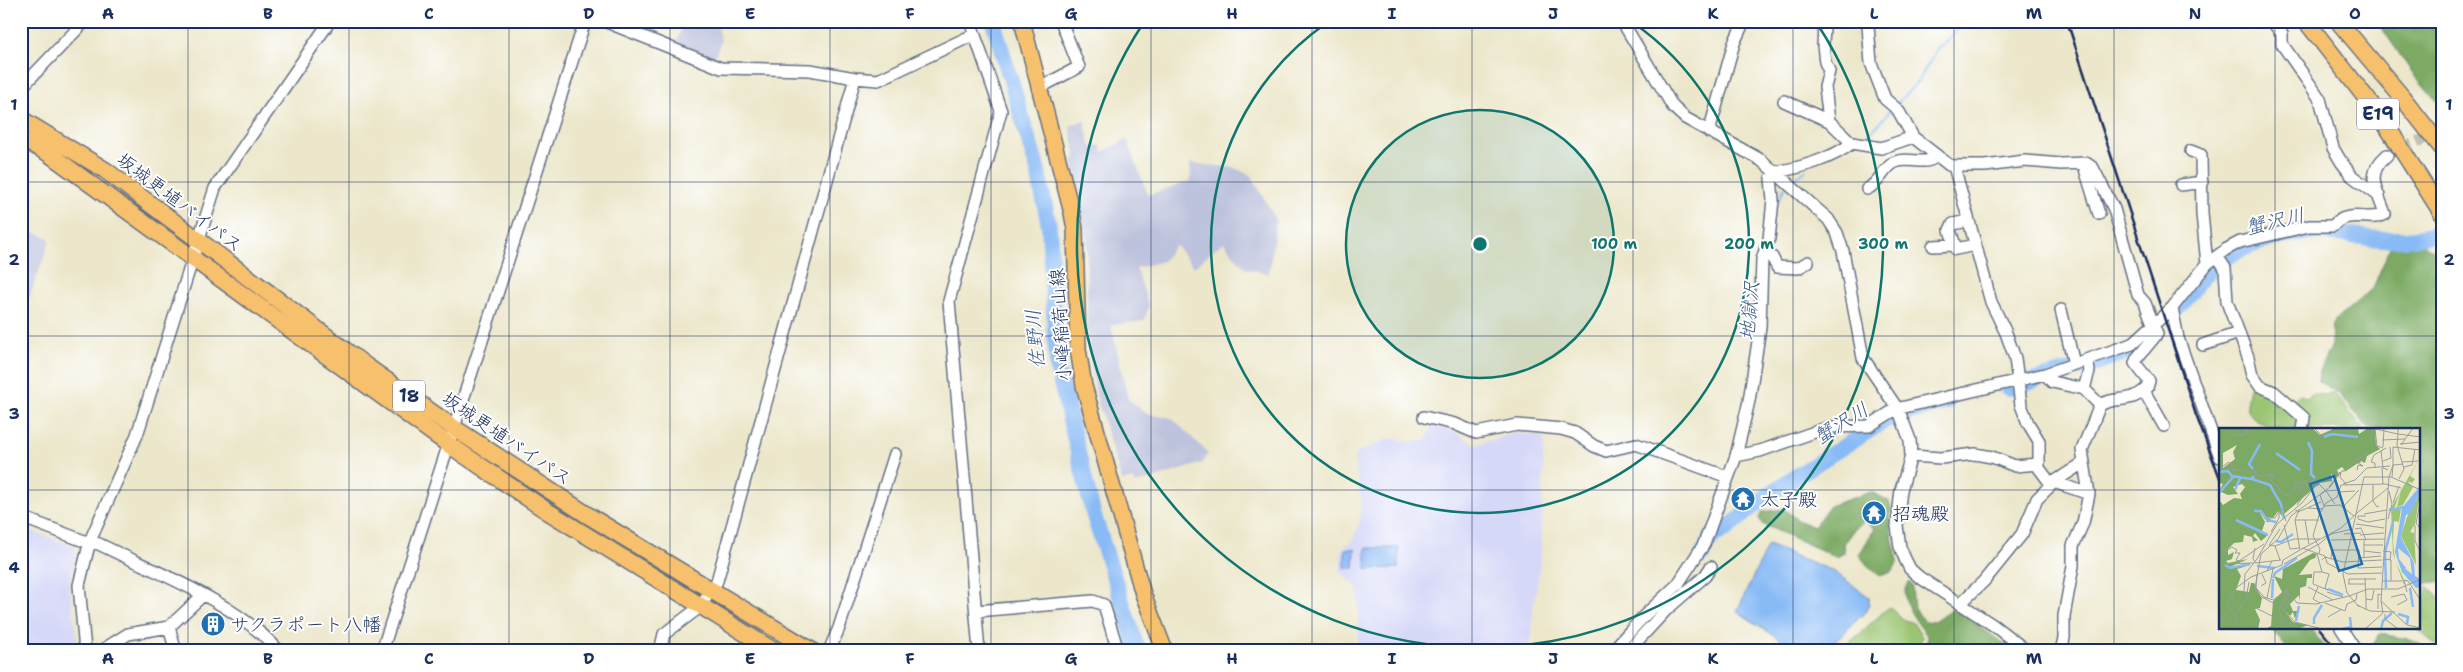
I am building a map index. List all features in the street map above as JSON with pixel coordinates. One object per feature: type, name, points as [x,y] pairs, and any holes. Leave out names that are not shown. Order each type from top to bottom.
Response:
[{"type":"highway","name":"E19","points":[[2306,21],[2380,117],[2442,212]]},
{"type":"highway","name":"E19","points":[[2338,21],[2391,84],[2441,137]]},
{"type":"highway","name":"坂城更埴バイパス","points":[[21,119],[105,170],[366,366],[454,428],[589,516],[812,651]]},
{"type":"highway","name":"坂城更埴バイパス","points":[[21,138],[48,153],[282,326],[448,444],[547,510],[700,607],[774,651]]},
{"type":"main road","name":"小峰稲荷山線","points":[[1022,21],[1070,199],[1075,229],[1078,349],[1084,386],[1143,594],[1165,651]]},
{"type":"street","points":[[21,88],[85,21]]},
{"type":"street","points":[[85,651],[79,585],[90,541],[137,435],[215,188],[330,21]]},
{"type":"street","points":[[382,651],[585,21]]},
{"type":"street","points":[[604,21],[721,68],[810,70],[878,80],[974,35]]},
{"type":"street","points":[[970,21],[1001,111],[949,301],[979,651]]},
{"type":"street","points":[[1039,88],[1079,67],[1061,21]]},
{"type":"street","points":[[1622,21],[1674,107],[1685,118],[1761,160],[1828,219],[1837,233],[1844,251],[1863,358],[1899,413],[1910,440],[1911,456],[1901,490],[1898,513],[1900,546],[1910,569],[2027,651]]},
{"type":"street","points":[[1709,132],[1734,43],[1744,21]]},
{"type":"street","points":[[1819,21],[1824,27],[1822,45],[1825,62],[1829,71],[1825,87],[1829,121]]},
{"type":"street","points":[[1870,21],[1868,39],[1871,63],[1885,99],[1894,107],[1913,137],[1937,156],[1954,166],[1985,166],[2025,161],[2060,164],[2086,163],[2093,168],[2114,209],[2138,295],[2146,303],[2157,334],[2136,358],[2135,364],[2149,382],[2144,391],[2132,398],[2106,402],[2100,405],[2082,450],[2089,494],[2083,523],[2074,546],[2073,566],[2064,616],[2062,651]]},
{"type":"street","points":[[2272,21],[2282,34],[2282,44],[2320,98],[2333,148],[2342,163],[2352,176],[2379,196]]},
{"type":"street","points":[[660,651],[664,634],[700,607],[717,581],[855,78]]},
{"type":"street","points":[[1784,101],[1829,121],[1857,144],[1881,148],[1913,137]]},
{"type":"street","points":[[1612,651],[1644,616],[1678,584],[1704,544],[1728,477],[1739,456],[1750,402],[1759,337],[1764,254],[1769,239],[1773,200],[1771,178],[1857,144]]},
{"type":"street","points":[[2191,151],[2201,155],[2207,264]]},
{"type":"street","points":[[1739,456],[1829,426],[1869,426],[1899,413],[2047,377],[2074,364],[2087,364],[2132,344],[2172,308],[2207,264],[2240,242],[2309,226],[2333,226],[2339,219],[2362,215],[2381,217],[2385,214],[2373,173],[2376,165],[2386,155]]},
{"type":"street","points":[[1867,189],[1874,186],[1895,163],[1907,159],[1916,162],[1932,160],[1937,156]]},
{"type":"street","points":[[2086,163],[2085,169],[2099,214]]},
{"type":"street","points":[[1954,166],[1991,302],[2006,333],[2015,358],[2022,406],[2028,423],[2039,441],[2038,464],[2048,480],[2089,494]]},
{"type":"street","points":[[2180,185],[2202,182]]},
{"type":"street","points":[[1968,221],[1954,224],[1950,230],[1953,245],[1956,249],[1974,245]]},
{"type":"street","points":[[1934,246],[1953,245]]},
{"type":"street","points":[[1764,254],[1772,257],[1777,267],[1798,268],[1808,262]]},
{"type":"street","points":[[2217,256],[2225,268],[2228,302],[2248,357],[2252,375],[2260,386],[2274,392],[2304,418],[2302,428]]},
{"type":"street","points":[[2172,308],[2178,338],[2219,454]]},
{"type":"street","points":[[2061,310],[2074,364]]},
{"type":"street","points":[[2203,345],[2239,333]]},
{"type":"street","points":[[2071,349],[2073,335]]},
{"type":"street","points":[[2084,389],[2087,364]]},
{"type":"street","points":[[2047,377],[2084,389],[2100,405]]},
{"type":"street","points":[[2144,391],[2164,426]]},
{"type":"street","points":[[1424,418],[1455,424],[1476,433],[1517,424],[1561,429],[1575,433],[1594,446],[1606,451],[1636,444],[1728,477]]},
{"type":"street","points":[[829,651],[839,628],[895,454]]},
{"type":"street","points":[[1911,456],[1941,458],[1975,454],[1992,457],[2015,466],[2038,464]]},
{"type":"street","points":[[1961,603],[1984,581],[2022,534],[2037,499],[2054,482],[2083,464]]},
{"type":"street","points":[[21,520],[29,520],[84,541],[90,541],[236,613],[279,651]]},
{"type":"street","points":[[1628,651],[1666,610],[1705,576],[1711,567]]},
{"type":"street","points":[[101,651],[128,634],[169,628],[202,596]]},
{"type":"street","points":[[976,611],[1093,601],[1104,605],[1118,651]]},
{"type":"street","points":[[169,628],[174,645],[173,651]]},
{"type":"street","points":[[2342,630],[2356,651]]},
{"type":"shaded area","points":[[684,21],[717,21],[721,41],[714,59],[677,42]]},
{"type":"shaded area","points":[[1084,120],[1091,147],[1100,145],[1103,152],[1127,139],[1148,195],[1191,181],[1190,163],[1235,168],[1252,176],[1276,221],[1269,274],[1245,268],[1223,242],[1194,267],[1175,245],[1163,261],[1136,268],[1149,306],[1144,321],[1111,325],[1128,399],[1147,414],[1172,418],[1208,453],[1203,463],[1136,484],[1134,479],[1122,481],[1097,399],[1091,366],[1087,333],[1087,242],[1073,175],[1075,174],[1072,160],[1076,158],[1070,126]]},
{"type":"shaded area","points":[[21,227],[49,238],[50,241],[21,319]]},
{"type":"shaded area","points":[[1432,426],[1452,431],[1475,444],[1518,433],[1544,437],[1541,560],[1533,609],[1532,636],[1527,651],[1358,651],[1358,590],[1340,572],[1341,550],[1353,540],[1360,521],[1361,500],[1354,459],[1357,453],[1389,438],[1413,442],[1426,440]]},
{"type":"shaded area","points":[[21,528],[74,546],[77,552],[69,583],[79,651],[21,651]]},
{"type":"green space","points":[[2377,21],[2442,21],[2442,107],[2411,71]]},
{"type":"green space","points":[[2421,243],[2442,257],[2442,581],[2420,584],[2420,428],[2368,428],[2338,393],[2318,381],[2319,371],[2331,345],[2332,323],[2373,288],[2391,245]]},
{"type":"green space","points":[[2251,379],[2300,419],[2299,428],[2275,427],[2259,422],[2249,411],[2248,394]]},
{"type":"green space","points":[[2333,392],[2363,428],[2304,428],[2290,402],[2299,394],[2307,398],[2312,394],[2324,395]]},
{"type":"green space","points":[[1871,492],[1889,501],[1891,507],[1890,528],[1898,561],[1892,572],[1880,576],[1859,555],[1875,528],[1864,521],[1855,528],[1843,544],[1844,553],[1837,557],[1762,524],[1759,518],[1762,512],[1784,509],[1799,521],[1814,527],[1829,506]]},
{"type":"green space","points":[[1909,582],[1912,585],[1914,609],[1925,621],[1934,622],[1954,608],[2014,651],[1923,651],[1928,637],[1910,611],[1907,603],[1905,596]]},
{"type":"green space","points":[[2428,587],[2442,599],[2442,650],[2418,630],[2420,630],[2420,613]]},
{"type":"green space","points":[[1889,607],[1902,619],[1913,623],[1922,637],[1918,651],[1856,651],[1846,646]]},
{"type":"green space","points":[[2273,630],[2312,630],[2328,651],[2289,651]]},
{"type":"green space","points":[[2380,634],[2408,639],[2434,651],[2375,651],[2372,646]]},
{"type":"water","points":[[1768,545],[1833,571],[1869,597],[1869,605],[1865,612],[1825,651],[1797,651],[1737,611]]},
{"type":"water","points":[[1366,548],[1399,548],[1399,568],[1366,569]]},
{"type":"water","points":[[1345,549],[1355,549],[1354,568],[1345,568]]},
{"type":"waterway","name":"佐野川","points":[[993,21],[1038,171],[1049,226],[1057,366],[1093,513],[1138,651]]},
{"type":"waterway","name":"地獄沢","points":[[1896,105],[1918,81],[1937,50],[1967,21]]},
{"type":"waterway","name":"地獄沢","points":[[1864,140],[1892,109]]},
{"type":"waterway","name":"地獄沢","points":[[1791,181],[1805,171]]},
{"type":"waterway","name":"地獄沢","points":[[1778,202],[1785,187]]},
{"type":"waterway","name":"蟹沢川","points":[[2436,233],[2442,229]]},
{"type":"waterway","name":"蟹沢川","points":[[2177,309],[2205,275],[2220,262],[2249,246],[2282,236],[2315,232],[2370,238],[2410,239],[2436,233]]},
{"type":"waterway","name":"蟹沢川","points":[[2008,388],[2091,365],[2134,349],[2149,336]]},
{"type":"waterway","name":"蟹沢川","points":[[1702,555],[1713,535],[1726,530],[1757,503],[1793,478],[1891,417],[1947,402]]},
{"type":"waterway","name":"地獄沢","points":[[1713,535],[1717,525]]},
{"type":"waterway","name":"蟹沢川","points":[[1620,651],[1663,606]]},
{"type":"tunnel","points":[[2387,155],[2437,133]]},
{"type":"railway","points":[[2067,21],[2196,415],[2219,475]]},
{"type":"railway","points":[[2321,630],[2338,651]]},
{"type":"place","name":"太子殿","points":[[1743,499]]},
{"type":"place","name":"招魂殿","points":[[1874,513]]},
{"type":"place","name":"サクラポート八幡","points":[[213,624]]}]
